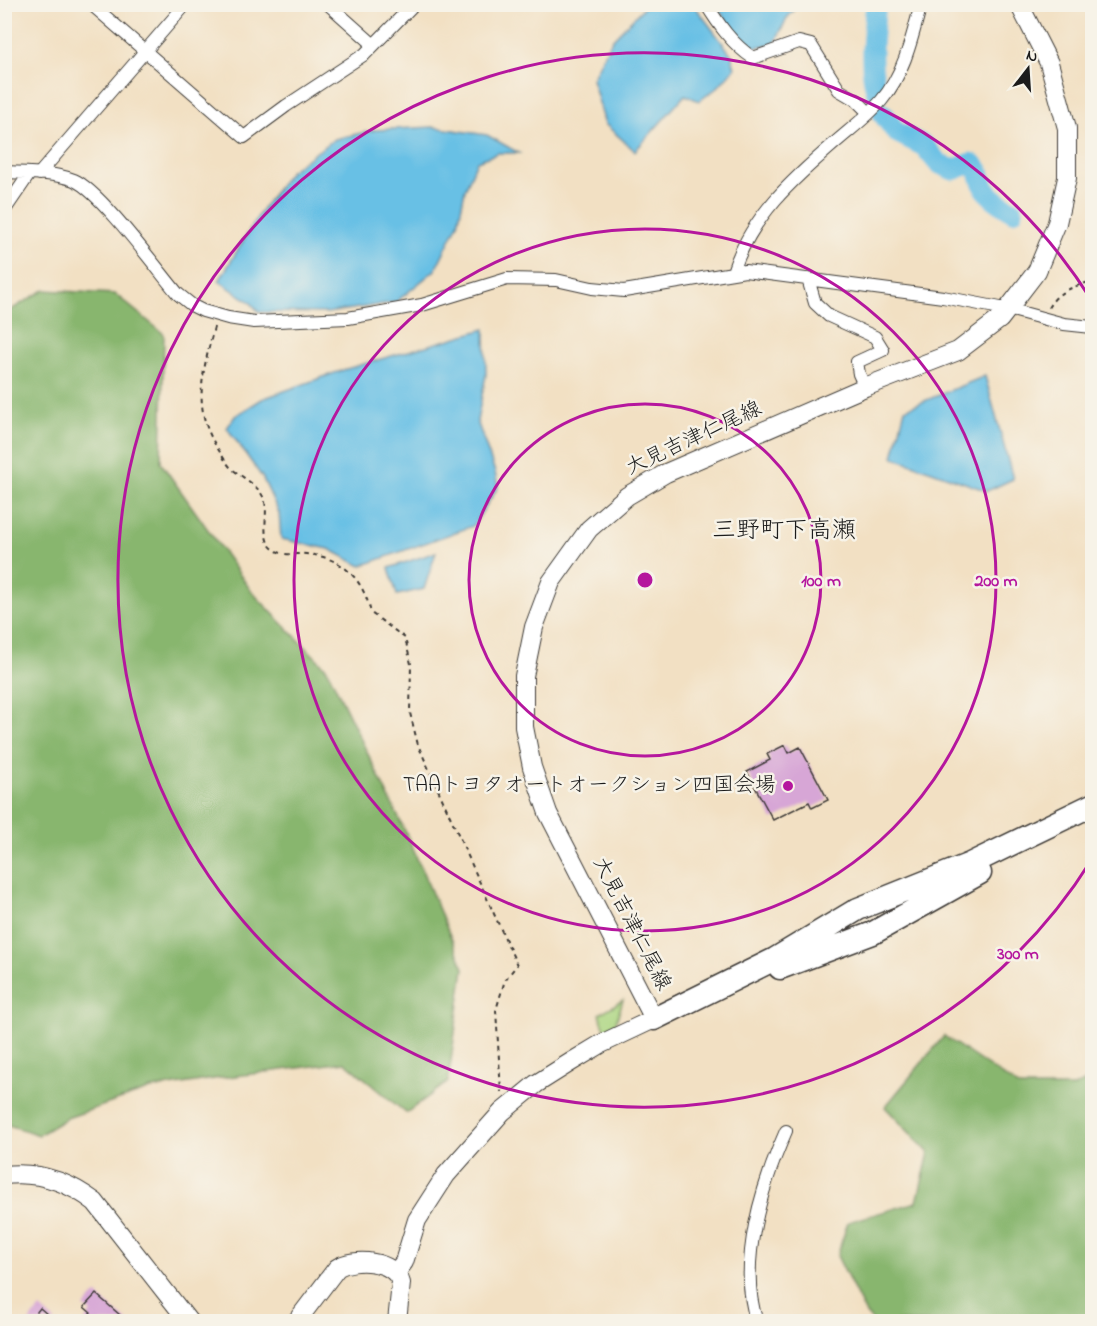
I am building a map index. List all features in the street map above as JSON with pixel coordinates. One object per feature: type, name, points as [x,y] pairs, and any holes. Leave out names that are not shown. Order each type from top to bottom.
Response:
[{"type":"highway","points":[[654,1019],[775,959],[858,909],[970,864],[1092,805]]},
{"type":"highway","points":[[654,1019],[688,1010],[785,966],[873,933],[975,876],[1092,820]]},
{"type":"main road","name":"大見吉津仁尾線","points":[[654,1019],[548,813],[532,767],[524,727],[524,676],[534,627],[551,582],[589,529],[627,496],[666,473],[865,387],[958,351],[1000,319],[1037,271],[1057,223],[1067,178],[1067,128],[1064,117],[1048,63],[1019,4]]},
{"type":"main road","points":[[396,1273],[404,1262],[417,1220],[446,1175],[502,1112],[536,1084],[601,1044],[654,1019]]},
{"type":"main road","points":[[4,1175],[20,1173],[63,1182],[81,1191],[95,1202],[189,1322]]},
{"type":"main road","points":[[296,1322],[337,1268],[355,1261],[369,1262],[396,1273],[401,1283],[397,1322]]},
{"type":"street","points":[[91,4],[244,137],[286,105],[365,54],[414,4]]},
{"type":"street","points":[[4,211],[34,173],[186,4]]},
{"type":"street","points":[[328,4],[374,45]]},
{"type":"street","points":[[706,4],[739,49],[753,58],[799,42],[810,45],[839,90],[856,100],[869,113]]},
{"type":"street","points":[[733,272],[748,235],[765,210],[816,159],[882,99],[908,53],[921,4]]},
{"type":"street","points":[[4,172],[34,173],[75,181],[103,205],[178,294],[192,306],[217,316],[254,322],[348,318],[422,305],[507,279],[556,280],[592,288],[624,291],[745,271],[944,297],[1064,324],[1092,327]]},
{"type":"street","points":[[808,279],[814,303],[830,316],[875,337],[883,350],[857,362],[865,387]]},
{"type":"street","points":[[757,1322],[751,1300],[749,1271],[757,1216],[773,1160],[786,1131]]},
{"type":"path","points":[[1042,318],[1053,299],[1062,291],[1092,281]]},
{"type":"path","points":[[217,316],[205,363],[201,408],[207,433],[230,468],[249,480],[264,499],[267,540],[274,550],[288,555],[306,554],[333,561],[357,577],[367,596],[370,613],[405,638],[411,664],[410,713],[418,745],[517,966],[505,980],[496,1010],[502,1112]]},
{"type":"green space","points":[[44,290],[115,294],[164,334],[161,463],[252,592],[327,669],[407,835],[464,968],[448,1082],[406,1113],[345,1062],[151,1089],[67,1118],[39,1135],[5,1124],[4,314]]},
{"type":"green space","points":[[623,1000],[614,1028],[606,1031],[599,1014]]},
{"type":"green space","points":[[944,1036],[1019,1087],[1074,1087],[1092,1078],[1092,1321],[873,1322],[866,1314],[837,1256],[848,1222],[917,1202],[929,1153],[885,1107]]},
{"type":"water","points":[[646,5],[694,5],[731,54],[735,68],[717,88],[699,101],[685,95],[635,151],[605,124],[592,79],[612,40]]},
{"type":"water","points":[[715,5],[799,5],[787,18],[775,43],[752,48],[738,36]]},
{"type":"water","points":[[433,127],[487,135],[519,153],[498,153],[477,161],[465,190],[458,224],[435,270],[396,302],[327,313],[259,312],[250,302],[219,281],[263,208],[290,171],[335,139],[375,130]]},
{"type":"water","points":[[485,329],[486,375],[477,421],[498,487],[473,526],[361,566],[329,549],[281,539],[279,513],[262,477],[227,428],[235,416],[262,399],[343,370]]},
{"type":"water","points":[[985,376],[1013,479],[987,491],[893,457],[905,409]]},
{"type":"water","points":[[436,552],[424,589],[397,595],[389,568]]},
{"type":"building","name":"TAAトヨタオートオークション四国会場","points":[[785,745],[789,753],[800,747],[828,800],[812,808],[809,802],[773,820],[747,772],[770,760],[767,754]]},
{"type":"building","points":[[96,1294],[128,1322],[84,1322],[91,1313],[84,1307]]},
{"type":"building","points":[[40,1308],[56,1322],[29,1322]]},
{"type":"waterway","points":[[876,4],[872,61],[877,94]]},
{"type":"waterway","points":[[883,114],[896,132],[924,146],[938,163],[953,170],[971,163],[978,170],[988,193],[1013,211]]},
{"type":"place","name":"TAAトヨタオートオークション四国会場","points":[[788,786]]},
{"type":"district","name":"三野町下高瀬","points":[[784,531]]}]
